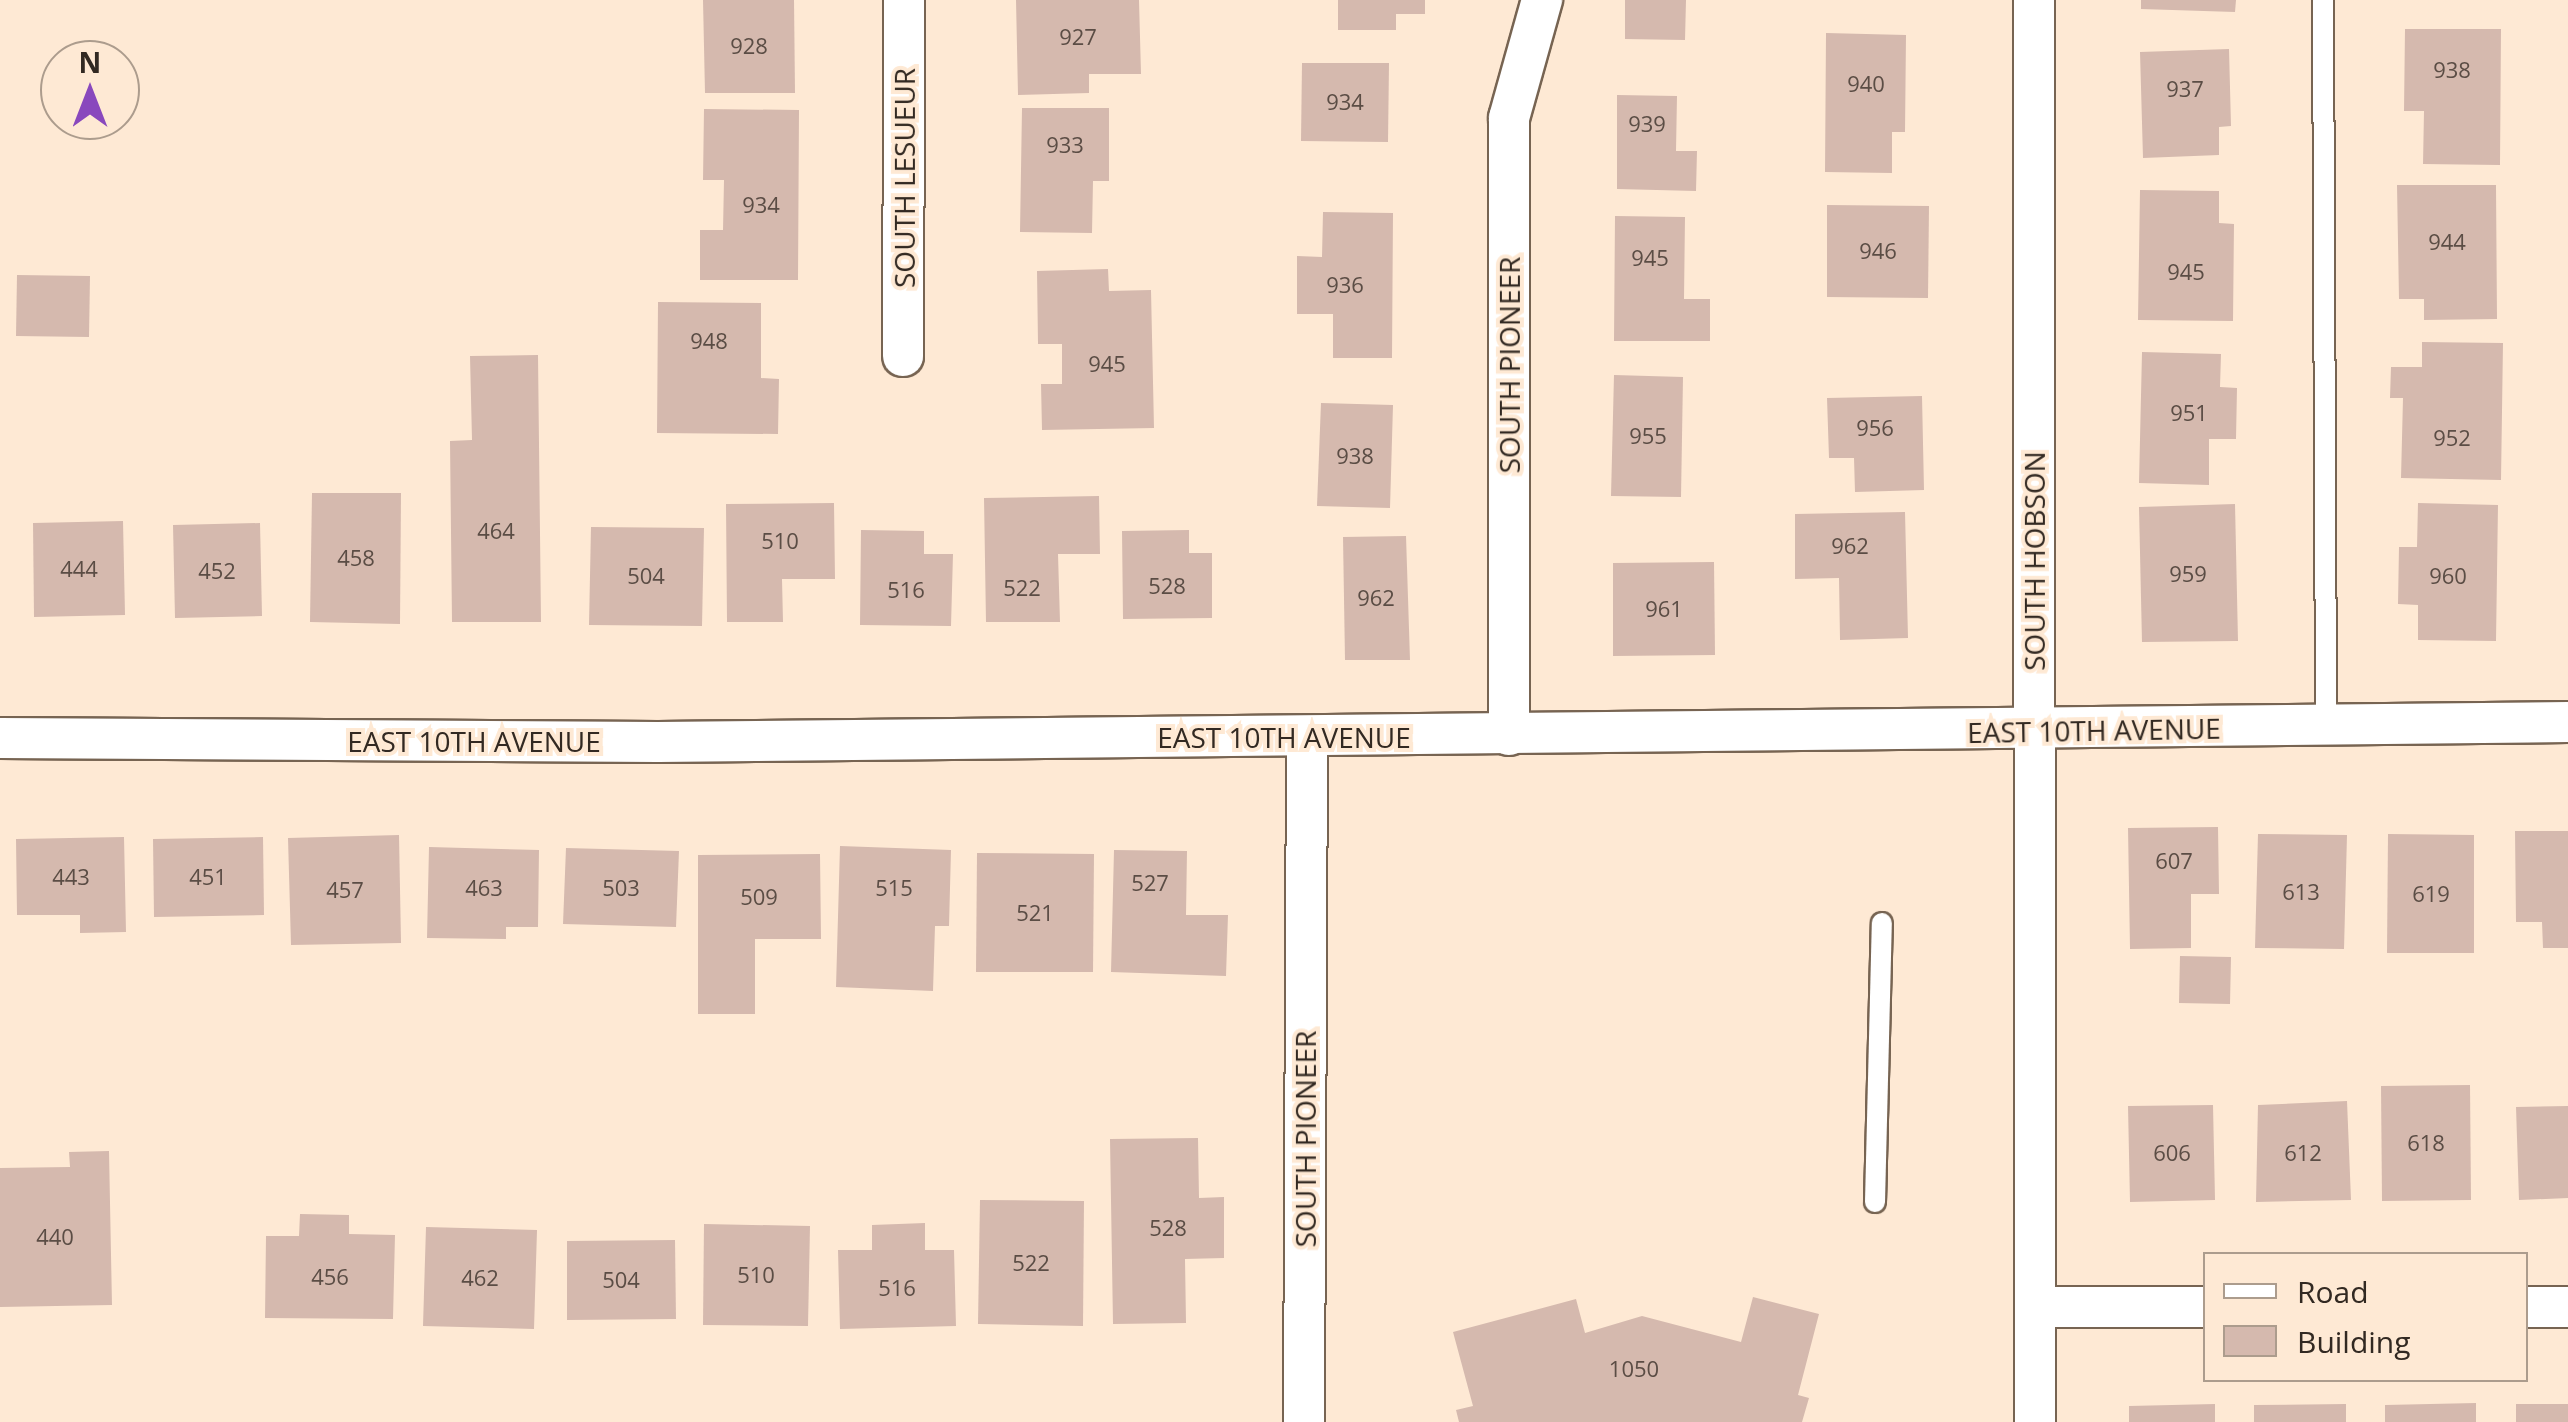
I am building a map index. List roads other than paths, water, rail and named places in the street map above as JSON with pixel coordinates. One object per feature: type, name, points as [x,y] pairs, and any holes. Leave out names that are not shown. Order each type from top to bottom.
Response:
[{"type":"street","name":"SOUTH LESUEUR","points":[[904,0],[904,356]]},
{"type":"street","name":"SOUTH PIONEER","points":[[1509,735],[1509,118],[1542,0]]},
{"type":"street","name":"SOUTH HOBSON","points":[[2034,0],[2034,1422]]},
{"type":"street","name":"EAST 10TH AVENUE","points":[[0,738],[1509,735],[2568,722]]},
{"type":"street","name":"SOUTH PIONEER","points":[[1304,1422],[1307,736]]},
{"type":"street","points":[[2034,1306],[2203,1306]]},
{"type":"street","points":[[2528,1306],[2568,1306]]},
{"type":"lane","points":[[2323,0],[2326,726]]},
{"type":"lane","points":[[1874,1202],[1882,922]]}]
